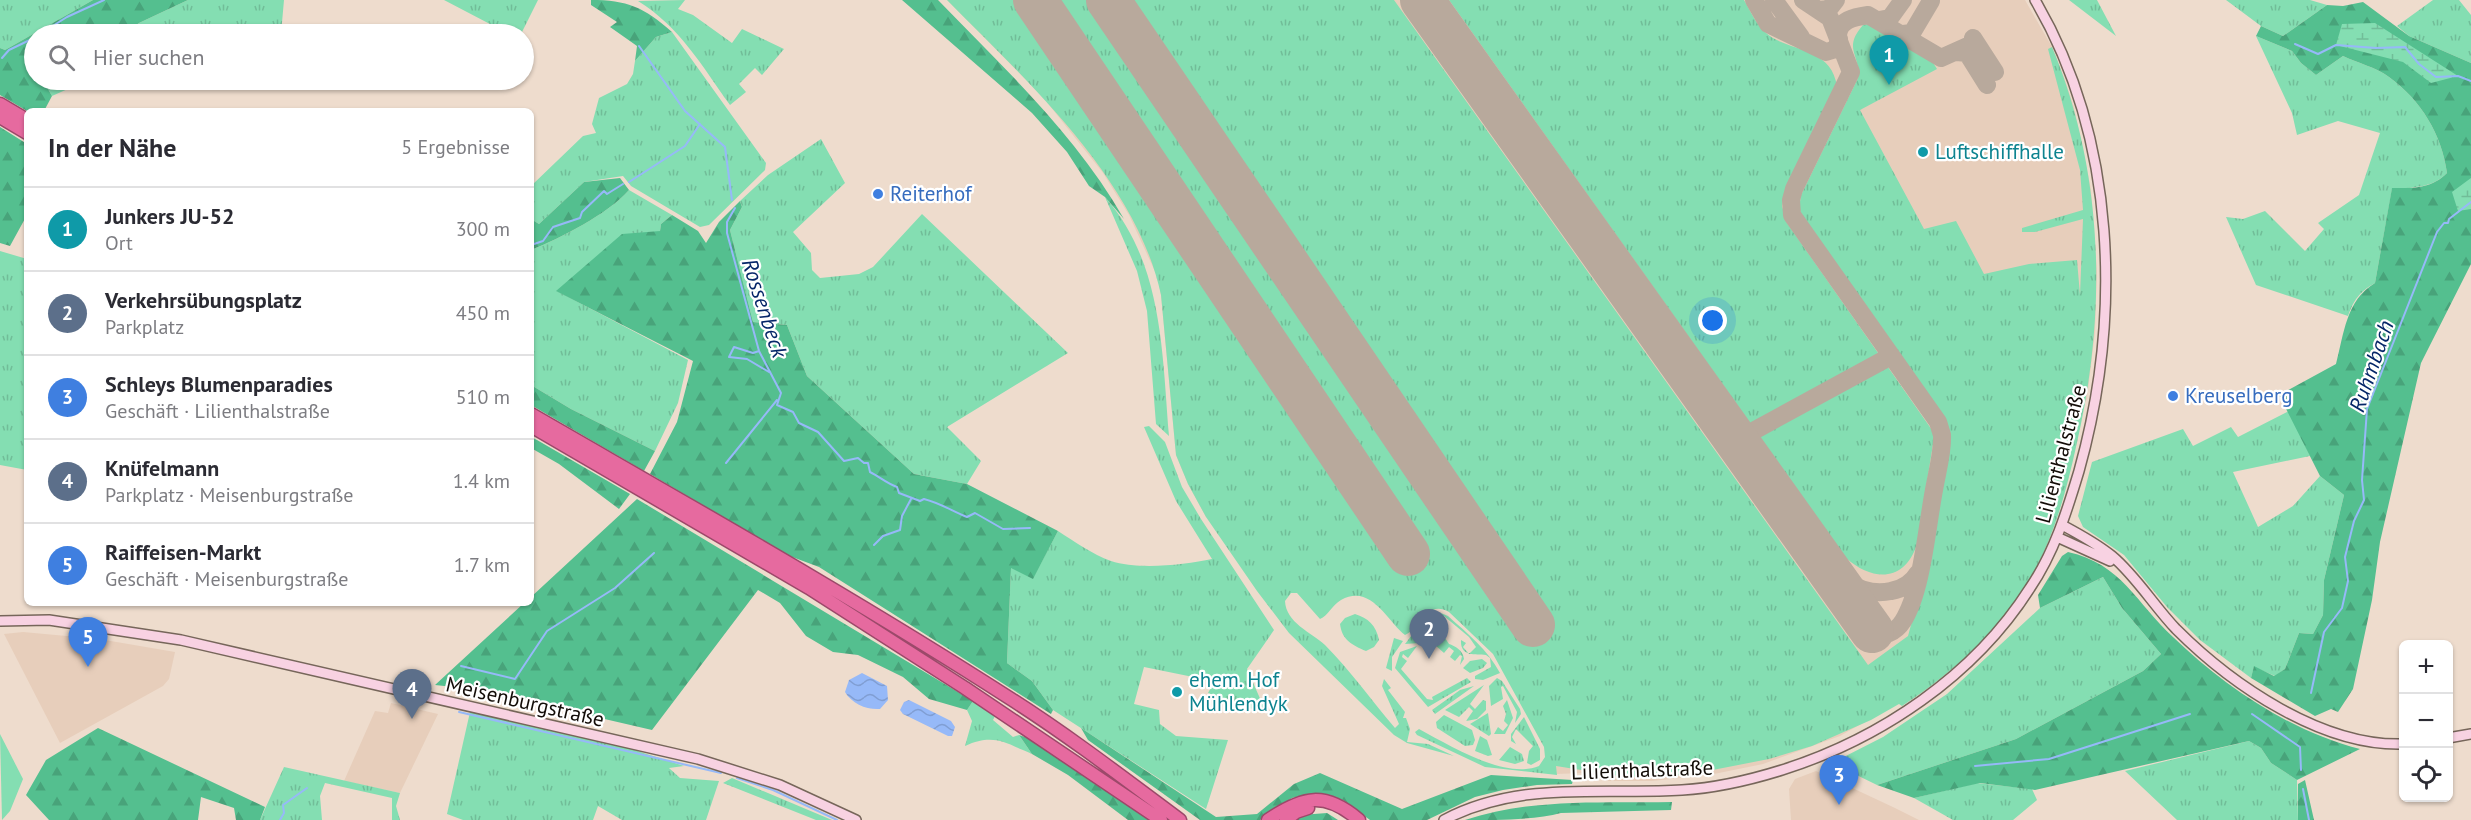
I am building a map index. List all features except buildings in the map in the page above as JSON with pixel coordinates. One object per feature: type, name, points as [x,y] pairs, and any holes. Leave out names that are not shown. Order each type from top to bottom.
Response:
[{"type":"highway","points":[[0,104],[24,118]]},
{"type":"highway","points":[[0,117],[24,131]]},
{"type":"highway","points":[[534,416],[816,579],[971,674],[1074,741],[1180,820]]},
{"type":"highway","points":[[534,428],[809,588],[965,688],[1161,820]]},
{"type":"highway","points":[[1268,820],[1297,803],[1319,799],[1340,805],[1359,820]]},
{"type":"highway","points":[[1286,820],[1296,812],[1315,807],[1327,809],[1347,820]]},
{"type":"main road","name":"Lilienthalstraße","points":[[1444,820],[1487,802],[1540,791],[1705,788],[1779,771],[1840,748],[1891,720],[1921,700],[1988,643],[2032,586],[2062,525],[2082,458],[2100,377],[2106,273],[2099,191],[2082,109],[2059,44],[2035,0]]},
{"type":"main road","points":[[2062,525],[2114,557],[2176,628],[2206,657],[2271,701],[2330,733],[2374,743],[2399,744]]},
{"type":"main road","points":[[2057,537],[2122,568]]},
{"type":"main road","name":"Meisenburgstraße","points":[[0,621],[49,620],[181,640],[698,759],[780,785],[856,820]]},
{"type":"main road","points":[[2453,737],[2471,734]]},
{"type":"shaded area","points":[[947,0],[2025,0],[2052,47],[2063,74],[2074,107],[2091,189],[2097,272],[2095,332],[2087,399],[1914,694],[1840,736],[1763,764],[1709,775],[1652,781],[1604,781],[1584,773],[1556,774],[1554,757],[1499,654],[1450,607],[1384,604],[1206,517],[1188,484],[1176,455],[1158,278],[1129,215],[1103,173],[1042,96]]},
{"type":"shaded area","points":[[23,632],[99,639],[175,652],[169,679],[163,686],[60,743],[4,634]]},
{"type":"shaded area","points":[[391,703],[438,714],[400,793],[344,781],[375,711],[388,713]]},
{"type":"shaded area","points":[[1816,771],[1919,820],[1791,820],[1789,789],[1795,779]]},
{"type":"green space","points":[[0,0],[93,0],[51,24],[24,24],[24,39],[5,50],[0,48]]},
{"type":"green space","points":[[93,0],[188,0],[138,24],[51,24]]},
{"type":"green space","points":[[188,0],[284,0],[282,24],[139,23]]},
{"type":"green space","points":[[444,0],[538,0],[526,24],[490,24]]},
{"type":"green space","points":[[591,0],[615,1],[634,7],[653,16],[672,32],[656,37],[635,61],[637,46],[610,27],[617,22],[591,5]]},
{"type":"green space","points":[[685,0],[678,9],[693,15],[732,43],[742,29],[784,49],[762,75],[755,68],[739,84],[746,92],[730,105],[678,35],[653,11],[638,1]]},
{"type":"green space","points":[[902,0],[938,0],[1014,77],[1062,131],[1105,188],[1124,219],[1105,197],[1089,186],[1067,152],[1032,113]]},
{"type":"green space","points":[[947,0],[1394,0],[1868,665],[1908,636],[1930,555],[1950,441],[1947,423],[1803,219],[1799,208],[1801,195],[1858,78],[1854,40],[1863,25],[1873,23],[1932,61],[1937,69],[1860,110],[1924,229],[1956,221],[1984,274],[2029,264],[2077,260],[2080,295],[2083,219],[2035,232],[2022,232],[2022,228],[2083,210],[2080,170],[2048,49],[2052,47],[2070,95],[2091,195],[2096,245],[2096,296],[2093,347],[2076,447],[2060,509],[2036,568],[2010,609],[1978,645],[1942,678],[1902,706],[1899,704],[1871,720],[1812,746],[1769,759],[1687,775],[1625,777],[1556,766],[1557,775],[1485,767],[1415,732],[1419,729],[1478,759],[1510,768],[1525,769],[1539,766],[1545,757],[1544,747],[1493,654],[1449,612],[1435,609],[1429,612],[1405,635],[1378,606],[1361,596],[1341,600],[1320,619],[1297,593],[1291,593],[1285,601],[1286,609],[1294,621],[1325,645],[1395,728],[1399,724],[1382,686],[1384,679],[1391,688],[1388,690],[1405,712],[1403,718],[1406,718],[1410,729],[1407,742],[1428,744],[1454,756],[1407,743],[1394,735],[1289,633],[1206,517],[1188,484],[1176,455],[1161,295],[1148,252],[1128,211],[1075,134],[1011,64]]},
{"type":"green space","points":[[1449,0],[1744,0],[1765,32],[1784,43],[1817,56],[1826,63],[1833,73],[1837,86],[1785,190],[1782,206],[1787,223],[1932,430],[1934,438],[1917,544],[1905,566],[1887,574],[1877,574],[1856,566],[1846,558]]},
{"type":"green space","points":[[2069,0],[2097,0],[2116,36]]},
{"type":"green space","points":[[2226,0],[2310,0],[2327,5],[2283,36],[2261,26]]},
{"type":"green space","points":[[2433,0],[2459,0],[2471,15],[2471,63],[2409,36],[2397,26]]},
{"type":"green space","points":[[2363,2],[2409,36],[2471,63],[2471,264],[2421,363],[2380,542],[2372,600],[2353,689],[2338,712],[2331,709],[2315,716],[2251,678],[2254,666],[2274,676],[2285,669],[2299,633],[2313,634],[2323,615],[2324,580],[2344,495],[2320,476],[2279,395],[2336,364],[2352,308],[2365,290],[2375,283],[2392,188],[2428,185],[2447,173],[2440,145],[2428,119],[2411,96],[2389,77],[2343,56],[2316,75],[2301,63],[2292,51],[2256,36],[2261,26],[2283,36],[2327,5],[2343,6]]},
{"type":"green space","points":[[2375,23],[2458,76],[2431,83],[2403,62],[2336,45],[2342,24]]},
{"type":"green space","points":[[672,32],[766,163],[765,170],[709,225],[700,227],[631,186],[623,176],[584,182],[539,224],[534,221],[534,183],[583,136],[596,133],[592,124],[599,98],[627,84],[633,74],[635,61],[656,37]]},
{"type":"green space","points":[[2256,36],[2292,51],[2301,63],[2316,75],[2343,56],[2384,74],[2411,96],[2420,107],[2440,145],[2447,173],[2428,185],[2392,189],[2375,283],[2358,297],[2348,316],[2256,285],[2226,217],[2243,219],[2265,211],[2305,251],[2324,229],[2318,223],[2359,195],[2380,133],[2338,121],[2297,135],[2292,113]]},
{"type":"green space","points":[[24,39],[24,90],[49,90],[52,96],[46,108],[24,109],[0,95],[0,48],[5,50]]},
{"type":"green space","points":[[49,90],[66,90],[52,96]]},
{"type":"green space","points":[[0,127],[24,142],[24,220],[10,246],[0,243]]},
{"type":"green space","points":[[821,139],[845,183],[793,232],[811,253],[812,270],[820,278],[859,274],[873,267],[922,214],[1068,353],[947,427],[981,461],[967,484],[914,474],[807,376],[787,325],[753,322],[730,230],[742,207],[740,201],[768,175]]},
{"type":"green space","points":[[620,178],[629,190],[609,208],[556,239],[534,249],[534,221],[539,224],[584,182]]},
{"type":"green space","points":[[2471,178],[2471,209],[2458,211],[2452,192]]},
{"type":"green space","points":[[629,190],[672,215],[661,224],[660,231],[557,291],[688,360],[678,403],[655,451],[571,409],[534,387],[534,249],[570,232],[620,199]]},
{"type":"green space","points":[[1105,197],[1124,223],[1149,279],[1161,341],[1169,436],[1156,424],[1147,311],[1137,271]]},
{"type":"green space","points":[[740,201],[742,207],[730,230],[753,322],[787,325],[807,376],[914,474],[967,484],[1058,531],[1033,579],[1011,568],[1007,663],[1032,681],[1053,710],[1051,714],[819,567],[787,555],[650,474],[677,422],[693,361],[556,291],[622,234],[660,231],[661,224],[672,215],[698,231],[706,243],[719,222]]},
{"type":"green space","points":[[0,251],[24,258],[24,469],[0,465]]},
{"type":"green space","points":[[534,387],[571,409],[655,451],[644,471],[534,407]]},
{"type":"green space","points":[[2289,411],[2310,456],[2233,472],[2258,527],[2293,506],[2320,476],[2344,495],[2324,580],[2323,615],[2313,634],[2299,633],[2285,669],[2275,676],[2254,667],[2251,678],[2200,640],[2167,607],[2124,555],[2083,527],[2078,516],[2092,462],[2183,429],[2193,446],[2231,427],[2238,437]]},
{"type":"green space","points":[[1149,426],[1165,442],[1182,487],[1274,630],[1247,669],[1266,712],[1240,706],[1208,693],[1213,684],[1203,679],[1144,667],[1134,704],[1159,710],[1160,724],[1176,736],[1228,740],[1206,809],[1053,710],[1032,681],[1007,663],[1011,567],[1033,578],[1058,531],[1097,555],[1122,564],[1161,566],[1212,559],[1176,501],[1144,427]]},
{"type":"green space","points":[[534,439],[630,494],[619,509],[559,464],[534,450]]},
{"type":"green space","points":[[637,499],[973,701],[967,710],[929,699],[903,677],[858,655],[833,652],[806,636],[780,603],[758,590],[652,730],[509,693],[435,685],[521,606],[534,606],[534,594]]},
{"type":"green space","points":[[2068,552],[2086,558],[2115,575],[2173,637],[2236,689],[2284,719],[2334,741],[2360,749],[2297,780],[2271,763],[2261,748],[2249,741],[2035,790],[1980,783],[1914,798],[1877,785],[2016,739],[2143,671],[2161,654],[2122,608],[2103,577],[2040,608],[2038,595],[2062,556]]},
{"type":"green space","points":[[2103,577],[2122,608],[2161,654],[2143,671],[2016,739],[1877,785],[1832,763],[1883,737],[1947,694],[2040,608]]},
{"type":"green space","points":[[1441,613],[1448,616],[1477,642],[1489,658],[1486,655],[1469,654],[1476,647],[1469,637],[1444,616],[1427,620],[1434,622],[1437,626],[1433,637],[1428,637],[1424,624],[1424,635],[1420,643],[1405,644],[1430,616]]},
{"type":"green space","points":[[1355,614],[1371,623],[1378,635],[1379,640],[1374,647],[1366,651],[1348,641],[1341,630],[1340,624],[1345,618]]},
{"type":"green space","points":[[1443,635],[1449,644],[1462,653],[1464,659],[1460,665],[1462,656],[1460,655],[1455,661],[1450,657],[1454,651],[1449,647],[1444,653],[1435,645]]},
{"type":"green space","points":[[1394,638],[1403,641],[1392,657],[1392,671],[1386,668]]},
{"type":"green space","points":[[1461,640],[1466,643],[1463,647],[1468,653],[1463,649]]},
{"type":"green space","points":[[1417,646],[1408,658],[1403,654],[1402,657],[1407,661],[1401,669],[1427,699],[1433,700],[1432,697],[1467,678],[1471,682],[1428,707],[1395,668],[1400,652]]},
{"type":"green space","points":[[1482,659],[1487,663],[1483,668],[1470,673],[1463,668],[1470,661]]},
{"type":"green space","points":[[1490,659],[1500,673],[1483,680],[1475,679],[1475,676],[1491,667]]},
{"type":"green space","points":[[1497,678],[1502,681],[1520,709],[1521,714],[1515,723],[1517,712],[1503,686],[1501,687],[1503,699],[1491,706],[1489,686]]},
{"type":"green space","points":[[1484,685],[1470,704],[1475,709],[1483,700],[1486,701],[1486,710],[1477,719],[1466,721],[1473,711],[1469,707],[1459,717],[1445,710]]},
{"type":"green space","points":[[1474,686],[1435,714],[1432,710],[1460,690]]},
{"type":"green space","points":[[1507,700],[1513,718],[1505,734],[1494,734],[1498,727],[1503,731],[1508,725],[1504,721],[1506,714],[1503,706]]},
{"type":"green space","points":[[973,701],[996,714],[993,720],[1013,737],[1019,735],[1032,754],[1007,743],[992,740],[965,746],[972,721],[967,710]]},
{"type":"green space","points":[[470,712],[625,747],[684,766],[669,768],[680,778],[719,781],[706,820],[622,820],[598,806],[593,820],[463,820],[447,814]]},
{"type":"green space","points":[[1488,713],[1491,734],[1489,736],[1470,724]]},
{"type":"green space","points":[[1444,715],[1472,730],[1475,740],[1473,745],[1465,746],[1437,728],[1436,722]]},
{"type":"green space","points":[[1524,717],[1540,749],[1540,760],[1531,765],[1527,763],[1529,751],[1533,746],[1516,729],[1512,737],[1516,744],[1511,741],[1511,734]]},
{"type":"green space","points":[[98,728],[265,807],[260,820],[236,820],[234,808],[201,797],[198,820],[49,820],[26,795],[46,760]]},
{"type":"green space","points":[[1081,728],[1216,817],[1257,814],[1294,784],[1320,773],[1402,809],[1491,775],[1573,780],[1572,784],[1537,785],[1475,797],[1427,820],[1370,820],[1343,800],[1309,794],[1292,798],[1260,820],[1200,820],[1088,740]]},
{"type":"green space","points":[[0,734],[23,779],[10,811],[2,820]]},
{"type":"green space","points":[[1019,735],[1034,740],[1149,820],[1128,820],[1068,775],[1032,754]]},
{"type":"green space","points":[[1480,736],[1487,740],[1492,755],[1488,756],[1475,751]]},
{"type":"green space","points":[[2249,741],[2261,748],[2271,763],[2297,780],[2298,820],[2177,820],[2125,771]]},
{"type":"green space","points":[[1510,747],[1522,754],[1524,761],[1515,764],[1499,760]]},
{"type":"green space","points":[[284,767],[400,793],[396,806],[400,820],[392,820],[392,798],[325,783],[320,796],[322,820],[260,820]]},
{"type":"green space","points":[[732,778],[832,820],[816,820],[723,783]]},
{"type":"green space","points":[[2305,780],[2314,820],[2298,820],[2298,784]]},
{"type":"green space","points":[[1977,783],[2032,789],[2037,800],[2013,820],[1953,820],[1914,798]]},
{"type":"green space","points":[[1593,802],[1672,802],[1671,810],[1561,813],[1502,820],[1465,820],[1490,813],[1541,805]]},
{"type":"green space","points":[[1327,813],[1338,820],[1295,820],[1301,815]]},
{"type":"water","points":[[862,673],[887,686],[888,700],[880,709],[860,705],[845,692],[849,680]]},
{"type":"water","points":[[909,700],[951,721],[955,727],[952,736],[903,714],[900,710],[904,702]]},
{"type":"waterway","points":[[56,24],[104,0]]},
{"type":"waterway","points":[[2,58],[9,50],[24,43]]},
{"type":"waterway","points":[[2295,44],[2318,54],[2336,45],[2376,48],[2405,47],[2419,64],[2436,77],[2458,76],[2471,81]]},
{"type":"waterway","name":"Rossenbeck","points":[[639,46],[685,111],[725,147],[732,200]]},
{"type":"waterway","points":[[629,182],[685,146],[700,124]]},
{"type":"waterway","points":[[534,244],[543,241],[553,227],[580,218],[582,212],[604,191],[607,194],[623,184]]},
{"type":"waterway","name":"Ruhmbach","points":[[2311,693],[2324,632],[2342,608],[2348,581],[2345,557],[2354,521],[2364,500],[2362,480],[2367,409],[2437,232],[2444,223],[2448,223],[2449,219],[2471,202]]},
{"type":"waterway","name":"Rossenbeck","points":[[735,208],[727,222],[727,233],[759,351],[781,393],[777,405],[793,412],[799,423],[818,432],[844,461],[858,458],[868,463],[870,472],[897,487],[899,493],[920,501],[924,499],[930,501],[967,517],[975,513],[1003,529],[1030,528]]},
{"type":"waterway","points":[[759,351],[753,353],[734,347],[729,357],[747,359],[769,372]]},
{"type":"waterway","points":[[726,463],[777,400]]},
{"type":"waterway","points":[[874,545],[883,536],[900,530],[902,516],[911,499]]},
{"type":"waterway","points":[[461,666],[515,679],[547,631],[615,588],[654,553]]},
{"type":"waterway","points":[[459,712],[721,773]]},
{"type":"waterway","points":[[1975,766],[2049,759],[2190,714]]},
{"type":"waterway","points":[[2252,714],[2300,747],[2301,770]]},
{"type":"waterway","points":[[737,778],[773,790],[837,820]]},
{"type":"waterway","points":[[280,820],[284,813],[283,805],[307,788]]},
{"type":"waterway","name":"Ruhmbach","points":[[2303,789],[2309,820]]},
{"type":"taxiway","points":[[1754,0],[1768,24],[1826,52],[1836,49],[1839,39]]},
{"type":"taxiway","points":[[1774,0],[1801,37]]},
{"type":"taxiway","points":[[1803,0],[1830,18],[1851,72],[1794,189],[1791,200],[1792,215],[1938,422],[1942,435],[1941,455],[1923,558],[1910,608],[1903,621],[1893,631],[1885,634],[1872,631]]},
{"type":"taxiway","points":[[1819,10],[1829,9],[1836,0]]},
{"type":"taxiway","points":[[1879,20],[1890,18],[1903,0]]},
{"type":"taxiway","points":[[1903,34],[1912,33],[1931,1]]},
{"type":"taxiway","points":[[1838,35],[1844,23],[1853,18],[1868,15],[1941,58],[1970,45],[1979,48]]},
{"type":"taxiway","points":[[1973,38],[1995,72]]},
{"type":"taxiway","points":[[1957,52],[1967,53],[1987,85]]},
{"type":"taxiway","points":[[1735,441],[1891,356]]},
{"type":"taxiway","points":[[1815,551],[1839,576],[1868,591],[1899,589],[1910,583],[1918,573]]},
{"type":"runway","points":[[1035,0],[1408,554]]},
{"type":"runway","points":[[1108,0],[1533,625]]},
{"type":"runway","points":[[1422,0],[1872,631]]},
{"type":"place","name":"Junkers JU-52","points":[[1889,85]]},
{"type":"place","name":"Luftschiffhalle","points":[[1923,152]]},
{"type":"place","name":"Reiterhof","points":[[878,194]]},
{"type":"place","name":"Kreuselberg","points":[[2173,396]]},
{"type":"place","name":"Verkehrsübungsplatz","points":[[1429,659]]},
{"type":"place","name":"Raiffeisen-Markt","points":[[88,667]]},
{"type":"place","name":"ehem. Hof Mühlendyk","points":[[1177,692]]},
{"type":"place","name":"Knüfelmann","points":[[412,719]]},
{"type":"place","name":"Schleys Blumenparadies","points":[[1839,805]]}]
